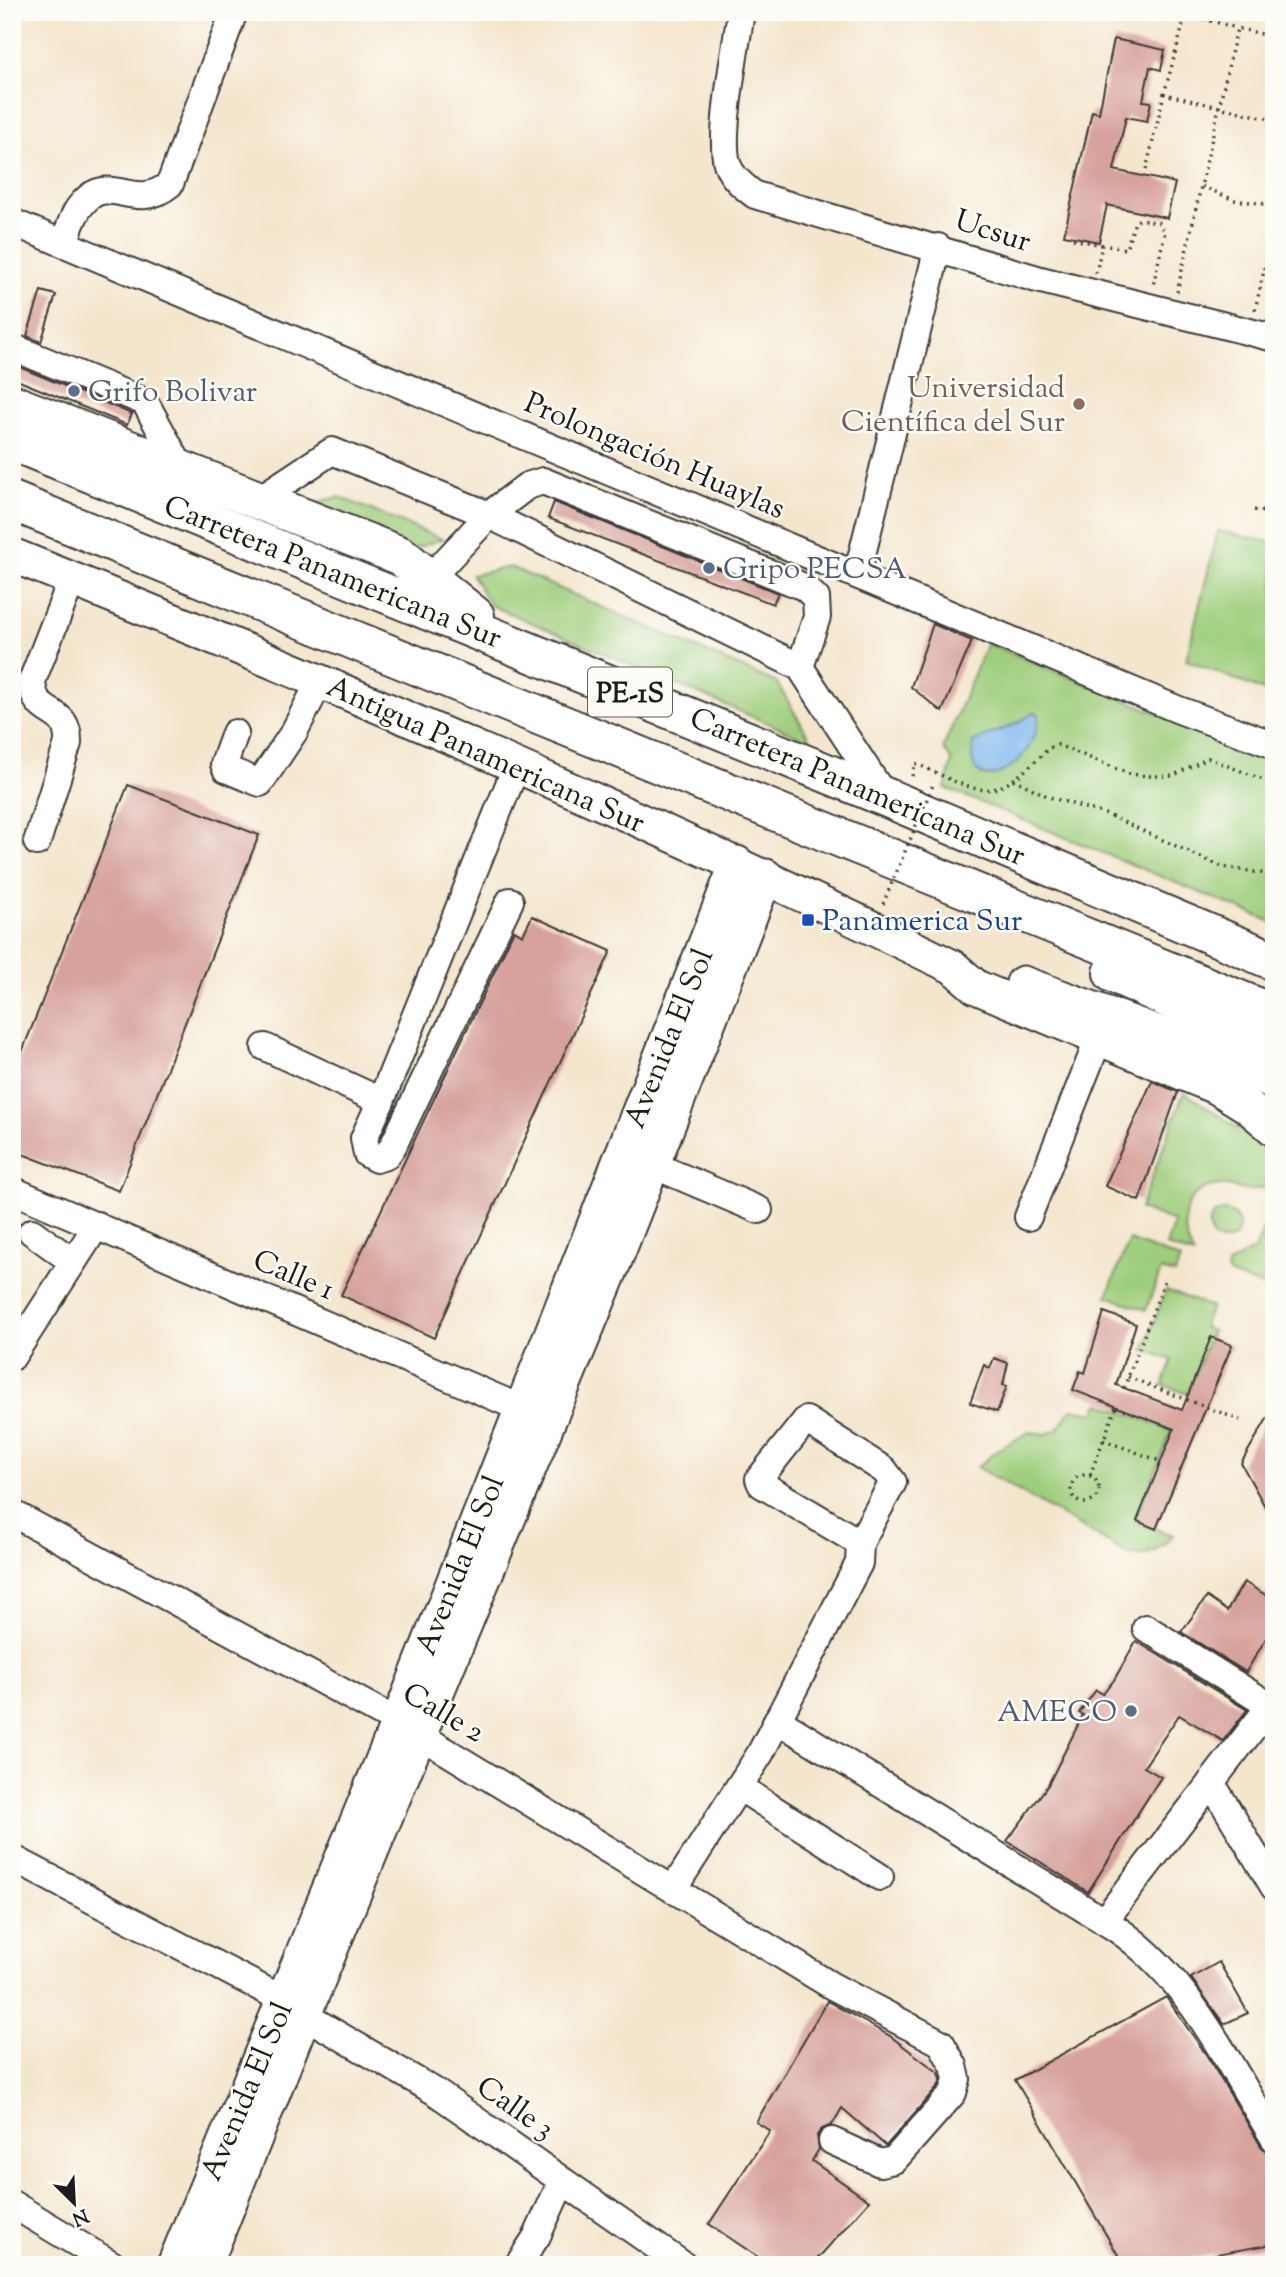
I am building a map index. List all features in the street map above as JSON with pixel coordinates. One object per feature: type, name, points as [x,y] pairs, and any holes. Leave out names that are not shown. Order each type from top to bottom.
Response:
[{"type":"highway","points":[[12,404],[401,555],[506,642]]},
{"type":"highway","name":"Carretera Panamericana Sur","points":[[12,440],[506,642],[897,786],[1265,954]]},
{"type":"highway","name":"Carretera Panamericana Sur","points":[[12,501],[1274,1014]]},
{"type":"highway","points":[[947,879],[1048,942],[1244,1032],[1274,1050]]},
{"type":"main road","name":"Antigua Panamericana Sur","points":[[12,555],[320,681],[751,869],[953,967],[976,987],[1218,1088],[1247,1106],[1274,1129]]},
{"type":"main road","name":"Avenida El Sol","points":[[536,1415],[653,1165],[751,869]]},
{"type":"main road","name":"Avenida El Sol","points":[[174,2265],[294,2008],[410,1729],[751,869]]},
{"type":"main road","name":"Antigua Panamericana Sur","points":[[953,967],[984,968],[1228,1058],[1274,1084]]},
{"type":"main road","name":"Avenida El Sol","points":[[205,2265],[294,2008]]},
{"type":"street","points":[[64,243],[84,201],[100,190],[114,190],[143,198],[159,193],[170,184],[234,12]]},
{"type":"street","name":"Ucsur","points":[[741,12],[724,143],[727,165],[740,183],[755,195],[938,247],[1037,279],[1172,315],[1262,335]]},
{"type":"street","name":"Prolongación Huaylas","points":[[12,222],[1166,705],[1274,745]]},
{"type":"street","points":[[857,575],[938,247]]},
{"type":"street","points":[[12,347],[145,402],[182,470]]},
{"type":"street","points":[[258,500],[332,451],[489,515],[800,667],[897,786]]},
{"type":"street","points":[[429,579],[489,515],[527,486],[544,481],[804,587],[816,598],[817,617],[800,667]]},
{"type":"street","points":[[37,842],[68,743],[69,729],[60,717],[38,705],[33,695],[32,681],[72,579]]},
{"type":"street","points":[[235,733],[224,764],[226,769],[260,783],[294,732],[320,681]]},
{"type":"street","points":[[510,901],[393,1146],[386,1156],[376,1159],[367,1154],[364,1138],[516,767]]},
{"type":"street","points":[[1028,1217],[1099,1038]]},
{"type":"street","points":[[265,1047],[381,1101]]},
{"type":"street","points":[[653,1165],[759,1210]]},
{"type":"street","name":"Calle 1","points":[[12,1190],[536,1415]]},
{"type":"street","points":[[12,1357],[97,1225]]},
{"type":"street","points":[[32,1232],[73,1262]]},
{"type":"street","points":[[674,1888],[739,1787],[777,1720],[859,1563],[860,1543],[893,1482],[884,1470],[806,1420],[759,1479],[761,1484],[860,1543]]},
{"type":"street","name":"Calle 2","points":[[12,1513],[410,1729],[832,1986],[941,2043],[954,2066],[957,2078],[953,2093],[894,2160],[880,2163],[832,2141]]},
{"type":"street","points":[[1104,1921],[1272,1704],[1146,1628]]},
{"type":"street","points":[[777,1720],[1124,1933],[1178,1984],[1274,2138]]},
{"type":"street","points":[[1211,1782],[1274,1887]]},
{"type":"street","points":[[739,1787],[880,1877]]},
{"type":"street","name":"Calle 3","points":[[12,1858],[294,2008],[434,2091],[683,2265]]},
{"type":"street","points":[[518,2265],[537,2236],[562,2180]]},
{"type":"street","points":[[12,2204],[113,2265]]},
{"type":"path","points":[[1146,170],[1185,18],[1193,16],[1274,37]]},
{"type":"path","points":[[1172,315],[1237,28]]},
{"type":"path","points":[[1164,94],[1274,120]]},
{"type":"path","points":[[1201,186],[1234,200],[1274,205]]},
{"type":"path","points":[[1073,239],[1127,248],[1133,224],[1138,220],[1161,225],[1165,232],[1153,288]]},
{"type":"path","points":[[1262,335],[1274,227]]},
{"type":"path","points":[[1096,276],[1102,245]]},
{"type":"path","points":[[1254,510],[1274,514]]},
{"type":"path","points":[[897,786],[915,763],[982,791],[1004,787],[1049,748],[1058,746],[1130,774],[1172,775],[1208,758],[1274,784]]},
{"type":"path","points":[[1013,779],[1049,797],[1108,815],[1222,867],[1274,875]]},
{"type":"path","points":[[883,904],[933,785]]},
{"type":"path","points":[[1124,1388],[1165,1280]]},
{"type":"path","points":[[1128,1377],[1240,1420]]},
{"type":"path","points":[[1090,1475],[1116,1407]]},
{"type":"path","points":[[1104,1440],[1160,1461]]},
{"type":"path","points":[[1090,1475],[1097,1481],[1098,1494],[1089,1503],[1080,1503],[1070,1492],[1072,1482],[1080,1476],[1090,1475]]},
{"type":"green space","points":[[339,497],[442,539],[411,550],[295,507]]},
{"type":"green space","points":[[1218,531],[1274,543],[1274,695],[1186,660]]},
{"type":"green space","points":[[510,567],[777,683],[812,742],[490,605],[472,575]]},
{"type":"green space","points":[[987,643],[1274,761],[1274,923],[945,788],[952,761],[943,748]]},
{"type":"green space","points":[[1184,1092],[1266,1147],[1274,1157],[1274,1186],[1244,1190],[1220,1185],[1197,1193],[1190,1201],[1185,1222],[1194,1255],[1166,1246],[1174,1222],[1140,1209]]},
{"type":"green space","points":[[1224,1211],[1235,1215],[1239,1226],[1235,1237],[1224,1241],[1213,1237],[1209,1226],[1213,1215]]},
{"type":"green space","points":[[1274,1217],[1274,1264],[1265,1287],[1230,1275],[1227,1270],[1229,1264],[1255,1249],[1265,1225]]},
{"type":"green space","points":[[1129,1240],[1180,1259],[1175,1274],[1161,1270],[1146,1310],[1107,1296]]},
{"type":"green space","points":[[1166,1290],[1211,1307],[1203,1327],[1212,1331],[1188,1394],[1163,1385],[1172,1360],[1144,1350]]},
{"type":"green space","points":[[1099,1403],[1172,1430],[1135,1521],[1173,1535],[1148,1554],[1128,1554],[977,1467],[999,1449],[1029,1432],[1046,1434],[1057,1430],[1071,1409],[1095,1413]]},
{"type":"water","points":[[1034,712],[1039,714],[1035,734],[1015,764],[989,776],[979,772],[973,762],[973,743]]},
{"type":"building","points":[[1114,39],[1165,50],[1161,70],[1150,67],[1143,101],[1151,102],[1147,121],[1126,117],[1114,170],[1175,183],[1167,218],[1107,205],[1099,242],[1064,235],[1092,111],[1099,113]]},
{"type":"building","name":"Grifo Bolivar","points":[[41,291],[56,295],[41,342],[27,336]]},
{"type":"building","points":[[12,364],[132,414],[127,425],[12,378]]},
{"type":"building","points":[[554,502],[778,593],[773,604],[548,518]]},
{"type":"building","points":[[933,624],[972,641],[942,712],[911,687]]},
{"type":"building","points":[[128,785],[259,835],[119,1191],[12,1150],[12,1077]]},
{"type":"building","points":[[532,916],[611,951],[434,1338],[341,1295],[514,930],[523,935]]},
{"type":"building","points":[[1152,1081],[1178,1092],[1139,1201],[1105,1186]]},
{"type":"building","points":[[1104,1312],[1136,1324],[1116,1385],[1182,1410],[1211,1337],[1232,1345],[1156,1529],[1137,1521],[1174,1429],[1073,1390],[1080,1371],[1085,1373]]},
{"type":"building","points":[[994,1358],[1008,1363],[1003,1385],[1007,1386],[997,1412],[970,1403],[984,1365],[990,1368]]},
{"type":"building","points":[[1274,1407],[1274,1523],[1241,1463]]},
{"type":"building","points":[[1244,1582],[1274,1600],[1274,1625],[1246,1672],[1181,1632],[1207,1597],[1227,1611]]},
{"type":"building","points":[[1136,1641],[1247,1710],[1223,1741],[1179,1715],[1144,1767],[1161,1777],[1088,1892],[1007,1841],[1048,1785],[1083,1715],[1079,1713],[1096,1690],[1103,1694]]},
{"type":"building","points":[[1219,1962],[1248,2013],[1224,2024],[1191,1978]]},
{"type":"building","points":[[1166,1997],[1207,2056],[1261,2146],[1274,2159],[1274,2244],[1153,2265],[1124,2265],[1015,2080]]},
{"type":"building","points":[[827,2001],[890,2036],[939,2073],[941,2079],[939,2085],[886,2146],[842,2108],[832,2125],[822,2129],[817,2135],[819,2149],[812,2161],[869,2201],[812,2265],[770,2265],[709,2224],[770,2131],[756,2122]]},
{"type":"place","name":"Grifo Bolivar","points":[[74,391]]},
{"type":"place","name":"Universidad Científica del Sur","points":[[1079,404]]},
{"type":"place","name":"Gripo PECSA","points":[[709,568]]},
{"type":"place","name":"Panamerica Sur","points":[[808,920]]},
{"type":"place","name":"AMECO","points":[[1131,1711]]}]
